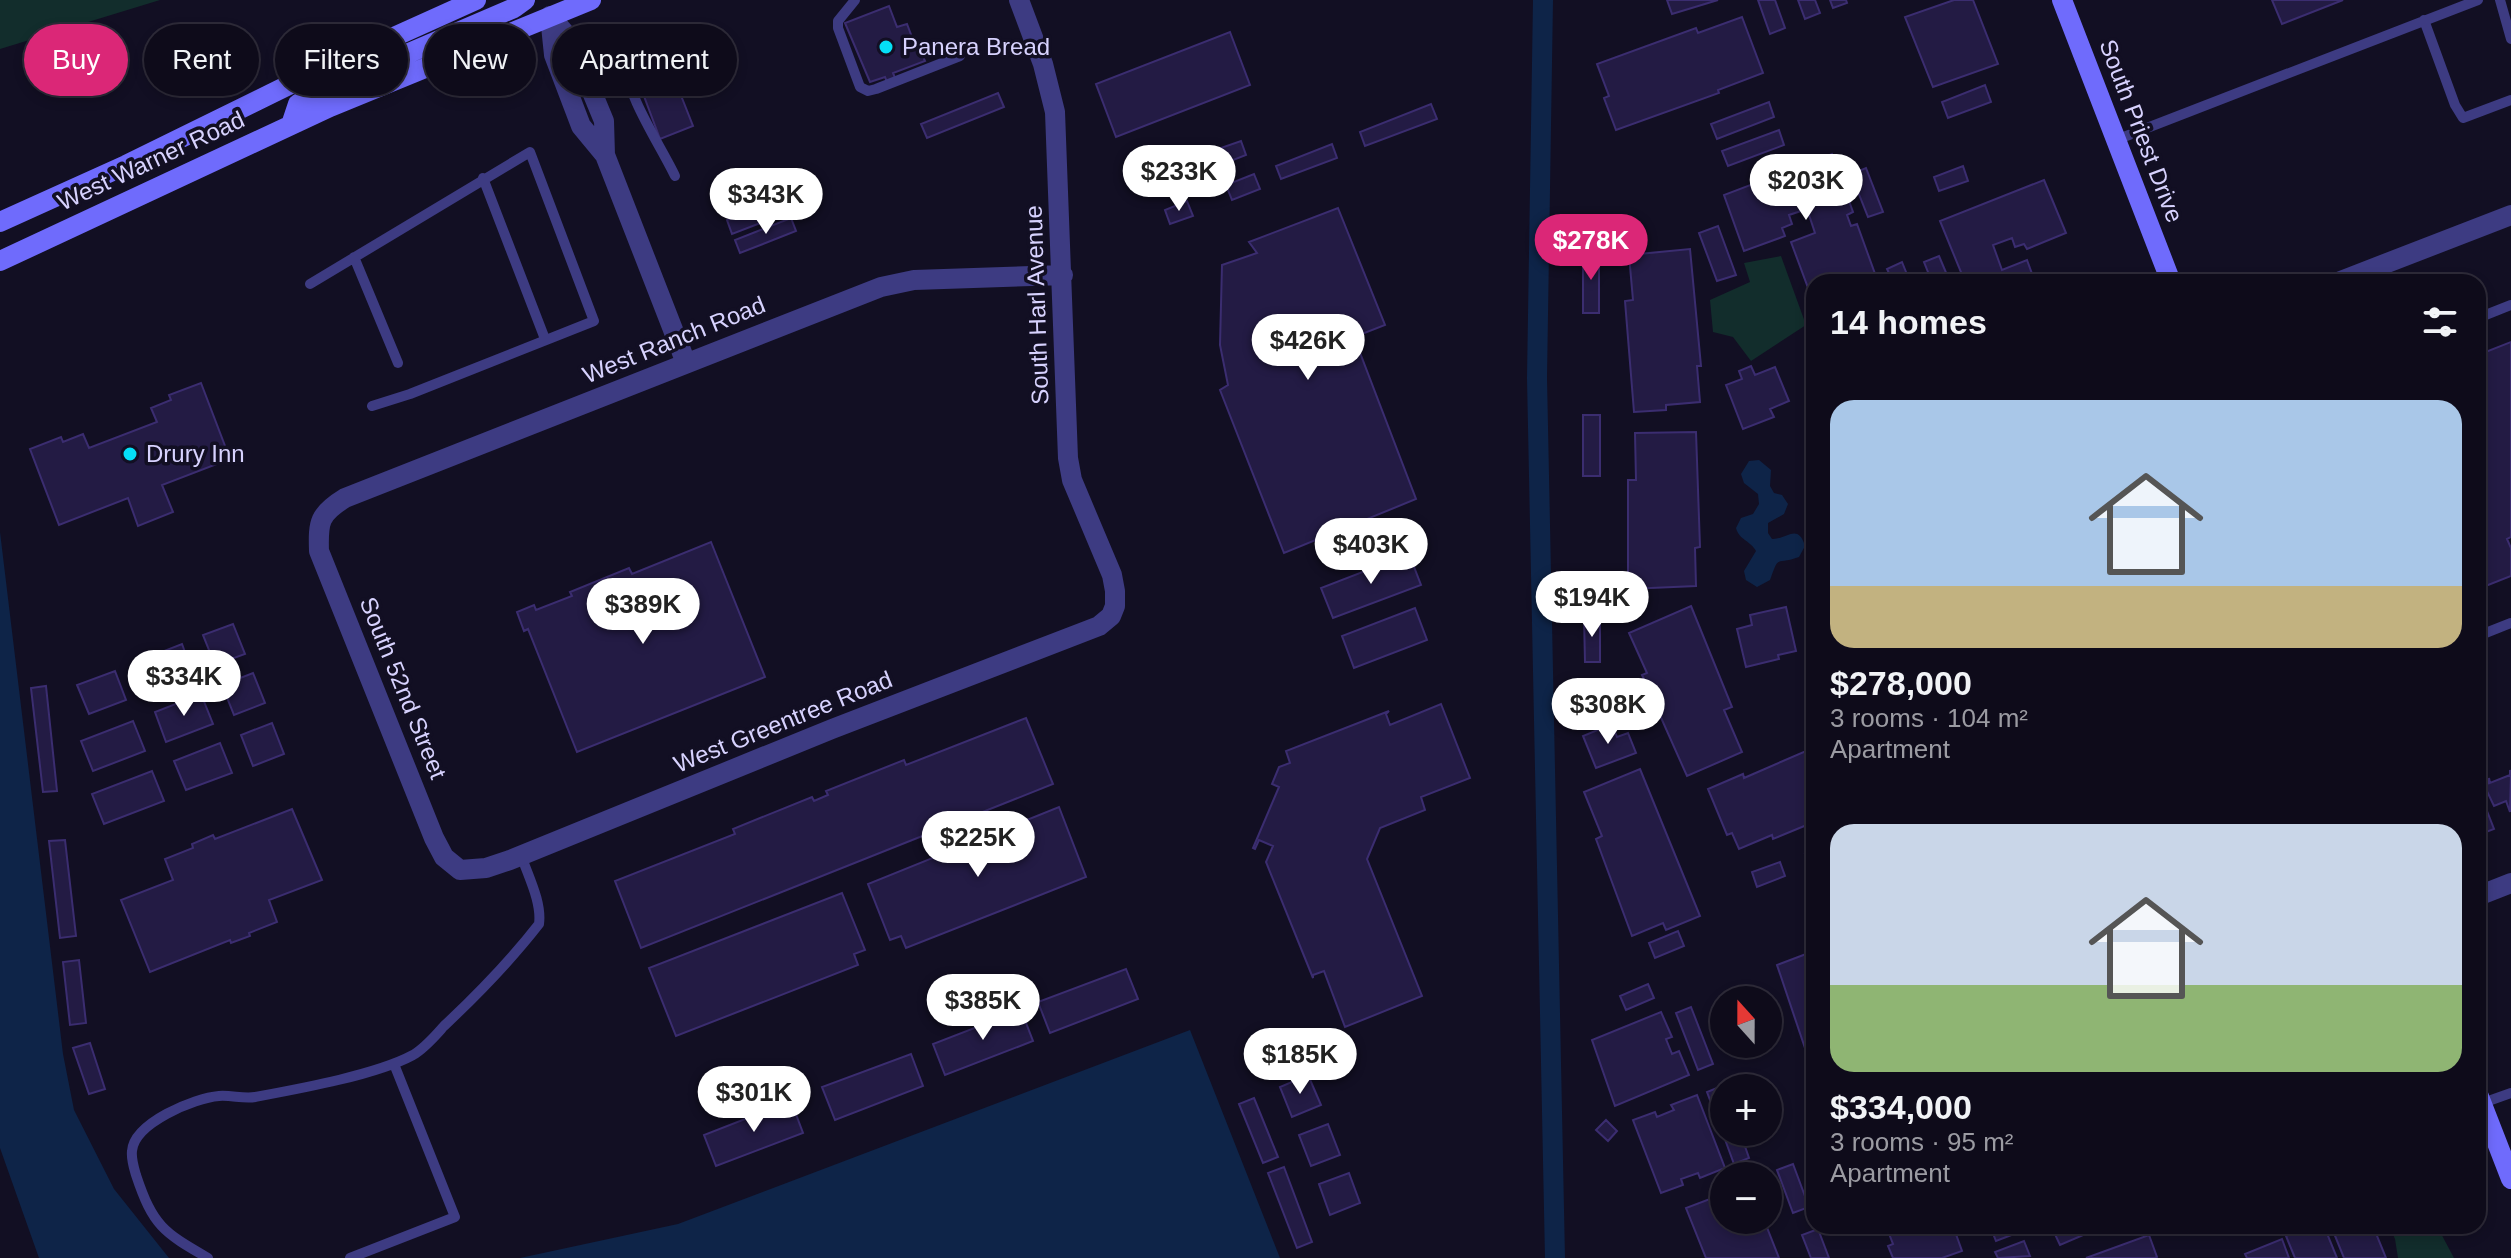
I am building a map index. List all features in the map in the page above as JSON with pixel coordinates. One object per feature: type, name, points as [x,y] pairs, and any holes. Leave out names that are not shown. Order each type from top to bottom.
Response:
[{"type":"main road","name":"West Warner Road","points":[[0,222],[126,165],[305,77],[476,0]]},
{"type":"main road","points":[[291,125],[298,104],[323,90],[514,8],[525,0]]},
{"type":"main road","name":"West Warner Road","points":[[0,261],[291,125],[591,0]]},
{"type":"main road","name":"South Priest Drive","points":[[2062,0],[2168,274]]},
{"type":"main road","points":[[2486,1118],[2511,1179]]},
{"type":"street","name":"South Harl Avenue","points":[[1019,0],[1043,64],[1055,112],[1068,458],[1072,480],[1112,575],[1115,606]]},
{"type":"street","points":[[550,16],[570,39],[604,121],[605,155],[686,363]]},
{"type":"street","points":[[2359,274],[2511,215]]},
{"type":"street","name":"West Ranch Road","points":[[322,517],[329,508],[345,498],[881,287],[914,280],[1063,275]]},
{"type":"street","name":"South 52nd Street","points":[[322,517],[318,529],[319,551],[434,838],[444,857],[460,870]]},
{"type":"street","name":"West Greentree Road","points":[[460,870],[486,868],[521,855],[832,729],[1099,626],[1111,616],[1115,606]]},
{"type":"street","points":[[2486,893],[2511,883]]},
{"type":"lane","points":[[855,0],[838,21],[838,28],[860,87],[868,91],[876,89],[960,56]]},
{"type":"lane","points":[[2116,140],[2478,0]]},
{"type":"lane","points":[[2500,0],[2511,39]]},
{"type":"lane","points":[[2424,20],[2455,105],[2463,118],[2511,100]]},
{"type":"lane","points":[[636,96],[653,138],[675,176]]},
{"type":"lane","points":[[310,284],[530,152],[594,321],[372,406]]},
{"type":"lane","points":[[483,178],[545,339]]},
{"type":"lane","points":[[354,257],[398,363]]},
{"type":"lane","points":[[2486,315],[2511,305]]},
{"type":"lane","points":[[2486,633],[2511,623]]},
{"type":"lane","points":[[208,1258],[169,1236],[155,1220],[133,1166],[131,1149],[140,1131],[182,1107],[217,1096],[251,1098],[394,1064],[417,1053],[539,924],[540,914],[521,855]]},
{"type":"lane","points":[[350,1258],[455,1217],[394,1064]]},
{"type":"lane","points":[[2486,1099],[2511,1093]]},
{"type":"green space","points":[[0,0],[160,0],[82,24],[24,24],[24,42],[0,49]]},
{"type":"green space","points":[[1781,256],[1806,325],[1751,361],[1733,337],[1713,332],[1710,300],[1750,282],[1744,263]]},
{"type":"green space","points":[[2393,1234],[2441,1234],[2454,1258],[2398,1258]]},
{"type":"water","points":[[1759,460],[1771,470],[1770,486],[1774,493],[1782,495],[1788,504],[1784,514],[1768,523],[1768,533],[1772,539],[1799,535],[1805,546],[1799,557],[1777,563],[1770,580],[1757,587],[1746,580],[1744,571],[1756,551],[1736,528],[1741,518],[1753,514],[1759,504],[1758,494],[1744,483],[1741,474],[1749,461]]},
{"type":"water","points":[[0,532],[63,1054],[74,1110],[114,1189],[169,1258],[39,1258],[0,1148]]},
{"type":"water","points":[[1190,1030],[1280,1258],[520,1258],[678,1224]]},
{"type":"building","points":[[1667,0],[1718,0],[1672,14]]},
{"type":"building","points":[[1758,0],[1775,0],[1785,28],[1770,34]]},
{"type":"building","points":[[1798,0],[1815,0],[1820,13],[1805,19]]},
{"type":"building","points":[[1830,0],[1846,0],[1847,3],[1833,8]]},
{"type":"building","points":[[1954,0],[1973,0],[1998,64],[1933,87],[1905,17]]},
{"type":"building","points":[[2272,0],[2343,0],[2282,24]]},
{"type":"building","name":"Panera Bread","points":[[889,6],[897,27],[907,24],[918,53],[921,52],[925,61],[893,73],[896,80],[887,82],[885,77],[870,82],[845,23]]},
{"type":"building","points":[[1742,17],[1763,73],[1718,90],[1719,93],[1616,130],[1604,98],[1609,96],[1597,64],[1696,28],[1698,33]]},
{"type":"building","points":[[1230,32],[1250,85],[1116,137],[1096,84]]},
{"type":"building","points":[[1985,85],[1991,102],[1948,118],[1942,102]]},
{"type":"building","points":[[998,93],[1004,107],[927,138],[921,124]]},
{"type":"building","points":[[644,96],[681,96],[693,126],[660,139]]},
{"type":"building","points":[[1769,102],[1774,117],[1717,139],[1711,124]]},
{"type":"building","points":[[1431,104],[1437,119],[1365,146],[1360,132]]},
{"type":"building","points":[[1779,130],[1784,145],[1728,166],[1722,151]]},
{"type":"building","points":[[1241,141],[1246,155],[1218,166],[1212,151]]},
{"type":"building","points":[[1332,144],[1337,158],[1281,179],[1276,166]]},
{"type":"building","points":[[1832,154],[1853,212],[1847,215],[1851,226],[1857,224],[1875,274],[1806,274],[1806,282],[1791,242],[1815,233],[1807,209],[1789,215],[1792,224],[1782,228],[1785,236],[1744,251],[1724,195]]},
{"type":"building","points":[[1963,166],[1968,181],[1939,191],[1934,177]]},
{"type":"building","points":[[1866,168],[1883,212],[1868,217],[1851,174]]},
{"type":"building","points":[[1254,174],[1260,189],[1232,200],[1226,185]]},
{"type":"building","points":[[2044,180],[2066,233],[2027,249],[2024,244],[2015,247],[2012,238],[1993,245],[2002,270],[2027,260],[2032,274],[1962,274],[1940,221]]},
{"type":"building","points":[[783,197],[789,212],[732,234],[727,220]]},
{"type":"building","points":[[1187,201],[1193,216],[1170,224],[1165,210]]},
{"type":"building","points":[[1338,208],[1385,325],[1354,337],[1416,499],[1284,553],[1220,390],[1228,385],[1220,345],[1222,265],[1257,253],[1249,242]]},
{"type":"building","points":[[791,218],[796,231],[740,253],[735,240]]},
{"type":"building","points":[[1718,226],[1736,275],[1717,281],[1699,233]]},
{"type":"building","points":[[1690,249],[1701,366],[1697,366],[1700,402],[1666,405],[1666,410],[1634,412],[1625,301],[1633,300],[1629,255]]},
{"type":"building","points":[[1583,252],[1599,252],[1599,313],[1583,313]]},
{"type":"building","points":[[1939,256],[1947,274],[1929,274],[1924,262]]},
{"type":"building","points":[[1902,262],[1907,274],[1889,274],[1887,269]]},
{"type":"building","points":[[2511,342],[2511,537],[2507,539],[2511,548],[2511,576],[2486,586],[2486,352]]},
{"type":"building","points":[[1751,366],[1755,375],[1775,367],[1789,401],[1770,409],[1774,417],[1743,429],[1726,385],[1742,379],[1739,371]]},
{"type":"building","name":"Drury Inn","points":[[201,383],[230,459],[162,485],[173,512],[138,526],[128,498],[59,525],[30,449],[61,437],[63,442],[83,434],[89,448],[157,422],[151,408],[171,400],[169,395]]},
{"type":"building","points":[[1583,415],[1600,415],[1600,476],[1583,476]]},
{"type":"building","points":[[1696,432],[1700,547],[1695,548],[1696,586],[1628,589],[1628,480],[1636,480],[1635,433]]},
{"type":"building","points":[[711,542],[765,677],[577,752],[528,629],[524,631],[517,612],[534,605],[536,610],[572,596],[570,592],[629,568],[632,574]]},
{"type":"building","points":[[1409,554],[1421,585],[1333,618],[1321,588]]},
{"type":"building","points":[[1691,606],[1732,707],[1724,710],[1742,752],[1687,776],[1642,675],[1647,673],[1629,633]]},
{"type":"building","points":[[1786,607],[1796,651],[1778,655],[1779,659],[1746,667],[1737,629],[1752,625],[1750,615]]},
{"type":"building","points":[[1415,608],[1427,640],[1354,668],[1342,636]]},
{"type":"building","points":[[1584,616],[1600,616],[1600,662],[1585,662]]},
{"type":"building","points":[[233,624],[245,654],[215,665],[203,635]]},
{"type":"building","points":[[182,644],[193,674],[147,692],[136,662]]},
{"type":"building","points":[[115,671],[126,700],[89,714],[77,685]]},
{"type":"building","points":[[253,673],[265,703],[234,715],[222,685]]},
{"type":"building","points":[[46,686],[57,791],[43,792],[31,688]]},
{"type":"building","points":[[201,694],[213,724],[166,742],[155,712]]},
{"type":"building","points":[[1441,704],[1470,778],[1421,797],[1425,810],[1380,828],[1367,859],[1422,996],[1345,1027],[1324,971],[1313,975],[1313,978],[1266,862],[1273,846],[1259,840],[1253,848],[1279,787],[1272,784],[1279,767],[1290,763],[1286,751],[1389,711],[1386,714],[1390,725]]},
{"type":"building","points":[[1026,718],[1053,784],[641,948],[615,881],[735,834],[733,829],[812,797],[814,801],[828,795],[826,791],[904,760],[906,765]]},
{"type":"building","points":[[133,721],[145,751],[93,771],[81,741]]},
{"type":"building","points":[[272,723],[284,754],[253,766],[241,735]]},
{"type":"building","points":[[1612,724],[1617,737],[1628,733],[1636,753],[1596,768],[1583,736]]},
{"type":"building","points":[[220,743],[232,773],[186,790],[174,761]]},
{"type":"building","points":[[1806,751],[1806,825],[1739,849],[1732,833],[1727,835],[1708,789],[1743,774],[1744,778]]},
{"type":"building","points":[[1640,769],[1700,916],[1666,930],[1663,923],[1632,936],[1596,839],[1602,836],[1584,792]]},
{"type":"building","points":[[2510,770],[2511,773],[2510,812],[2506,801],[2494,806],[2486,784],[2489,778],[2490,783],[2510,775]]},
{"type":"building","points":[[152,771],[164,801],[104,824],[92,794]]},
{"type":"building","points":[[1059,807],[1086,877],[906,948],[901,936],[890,940],[868,884]]},
{"type":"building","points":[[292,809],[322,880],[269,900],[277,922],[249,933],[250,936],[231,943],[230,940],[150,972],[121,900],[173,880],[165,859],[193,848],[192,844],[213,835],[215,839]]},
{"type":"building","points":[[2486,811],[2494,829],[2486,832]]},
{"type":"building","points":[[65,840],[76,936],[60,938],[49,841]]},
{"type":"building","points":[[1780,862],[1785,876],[1757,887],[1752,872]]},
{"type":"building","points":[[842,893],[865,950],[854,954],[858,965],[676,1036],[649,968]]},
{"type":"building","points":[[1678,931],[1684,946],[1655,958],[1649,943]]},
{"type":"building","points":[[1806,954],[1806,1051],[1777,965]]},
{"type":"building","points":[[79,960],[86,1023],[70,1025],[63,962]]},
{"type":"building","points":[[1126,969],[1138,999],[1050,1033],[1038,1002]]},
{"type":"building","points":[[1648,984],[1654,998],[1626,1010],[1620,996]]},
{"type":"building","points":[[1691,1007],[1713,1064],[1698,1070],[1676,1013]]},
{"type":"building","points":[[1021,1010],[1033,1041],[945,1075],[933,1044]]},
{"type":"building","points":[[1661,1012],[1672,1037],[1666,1039],[1672,1054],[1679,1051],[1689,1075],[1615,1106],[1592,1040]]},
{"type":"building","points":[[90,1043],[105,1089],[89,1094],[73,1048]]},
{"type":"building","points":[[911,1054],[923,1086],[835,1120],[822,1087]]},
{"type":"building","points":[[1308,1075],[1321,1105],[1292,1117],[1280,1087]]},
{"type":"building","points":[[1697,1095],[1710,1129],[1710,1146],[1717,1146],[1723,1162],[1710,1162],[1710,1174],[1700,1178],[1698,1173],[1681,1179],[1683,1185],[1661,1193],[1633,1120],[1655,1112],[1657,1117],[1674,1110],[1671,1105]]},
{"type":"building","points":[[1254,1098],[1278,1157],[1263,1163],[1239,1104]]},
{"type":"building","points":[[791,1101],[803,1133],[716,1166],[704,1135]]},
{"type":"building","points":[[1606,1120],[1617,1131],[1608,1141],[1596,1130]]},
{"type":"building","points":[[1328,1124],[1340,1155],[1311,1166],[1299,1135]]},
{"type":"building","points":[[1727,1146],[1745,1146],[1749,1158],[1733,1162]]},
{"type":"building","points":[[1793,1164],[1806,1199],[1806,1208],[1793,1213],[1782,1183],[1782,1168]]},
{"type":"building","points":[[1284,1167],[1312,1242],[1297,1248],[1268,1173]]},
{"type":"building","points":[[1349,1173],[1360,1203],[1330,1215],[1319,1184]]},
{"type":"building","points":[[1710,1199],[1710,1234],[1770,1234],[1779,1258],[1706,1258],[1686,1208]]},
{"type":"building","points":[[1820,1234],[1829,1258],[1811,1258],[1802,1235]]},
{"type":"building","points":[[1889,1234],[1956,1234],[1962,1251],[1942,1258],[1893,1258],[1888,1246],[1893,1244]]},
{"type":"building","points":[[1993,1234],[2014,1234],[1996,1241]]},
{"type":"building","points":[[2055,1234],[2086,1234],[2060,1245]]},
{"type":"building","points":[[2327,1234],[2337,1258],[2295,1258],[2286,1236]]},
{"type":"building","points":[[2334,1234],[2376,1234],[2386,1258],[2344,1258]]},
{"type":"building","points":[[2149,1235],[2155,1258],[2086,1258]]},
{"type":"building","points":[[2282,1239],[2289,1258],[2247,1258],[2245,1254]]},
{"type":"building","points":[[2024,1241],[2030,1256],[1998,1258],[1995,1252]]},
{"type":"waterway","points":[[1543,0],[1537,378],[1555,1258]]},
{"type":"place","name":"Panera Bread","points":[[886,47]]},
{"type":"place","name":"Drury Inn","points":[[130,454]]}]
